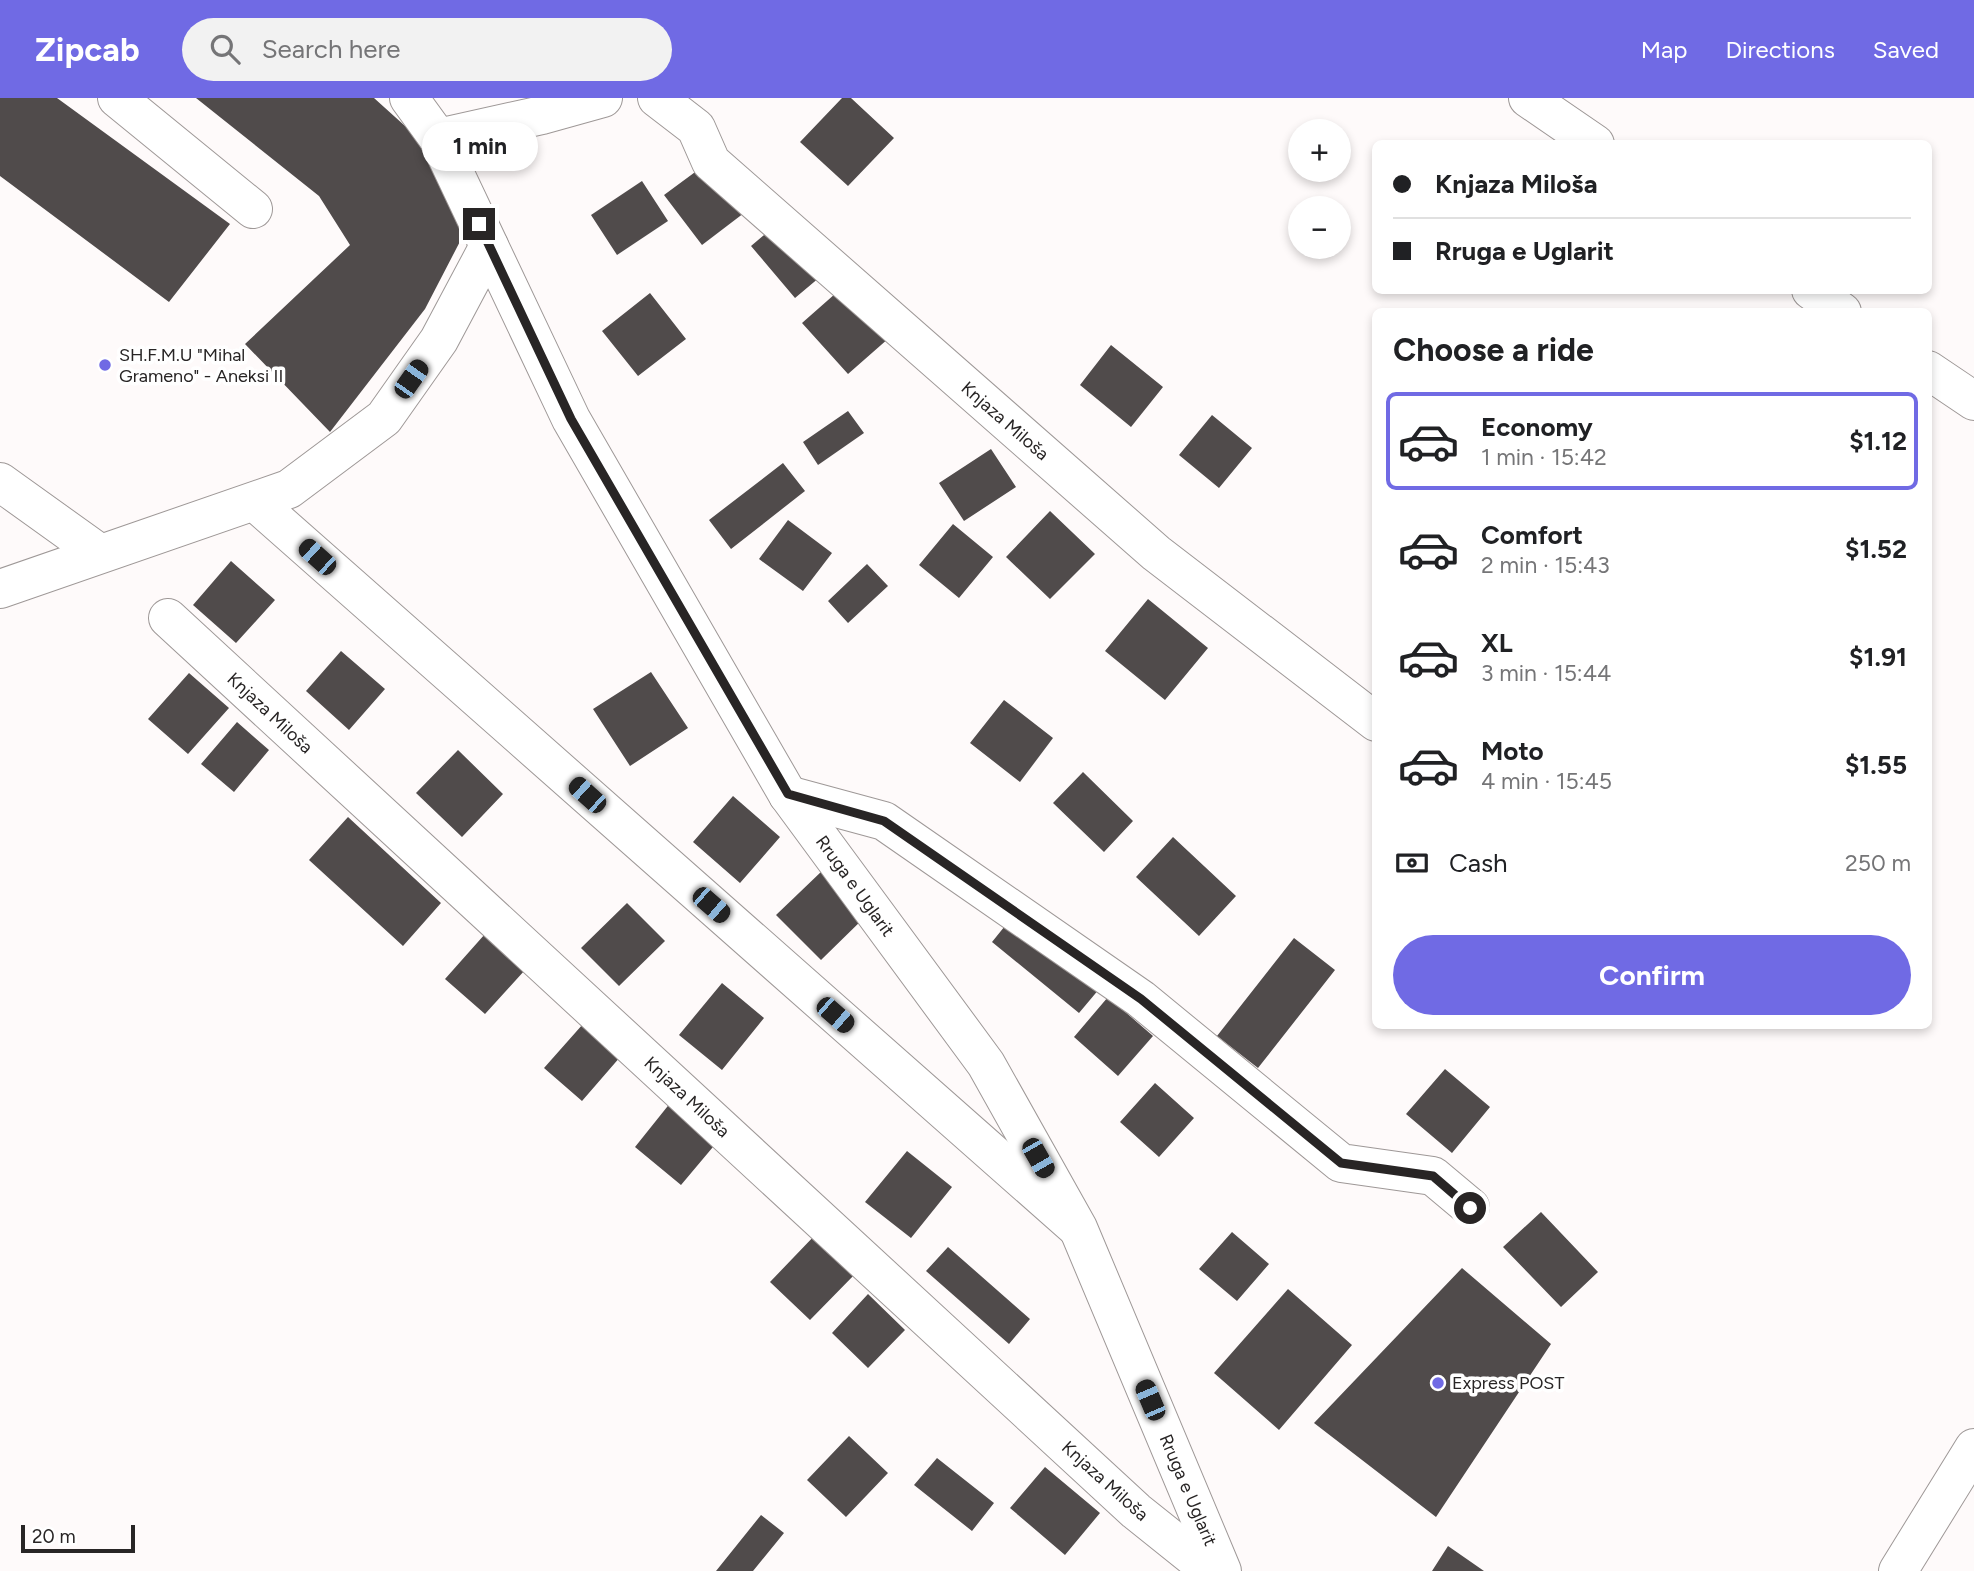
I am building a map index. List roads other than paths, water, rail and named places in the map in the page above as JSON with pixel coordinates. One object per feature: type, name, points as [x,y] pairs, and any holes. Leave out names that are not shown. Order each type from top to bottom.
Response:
[{"type":"street","points":[[117,98],[253,209]]},
{"type":"street","name":"Rruga e Uglarit","points":[[409,98],[438,138],[571,419],[788,794],[985,1064],[1078,1228],[1222,1571]]},
{"type":"street","points":[[438,138],[542,115],[603,98]]},
{"type":"street","name":"Knjaza Miloša","points":[[657,98],[696,128],[711,162],[1146,544],[1372,719]]},
{"type":"street","points":[[1528,98],[1589,140]]},
{"type":"street","points":[[0,589],[289,489],[384,418],[439,340],[489,246]]},
{"type":"street","points":[[1817,294],[1836,308]]},
{"type":"street","points":[[1932,373],[1974,401]]},
{"type":"street","points":[[0,482],[99,554]]},
{"type":"street","points":[[255,502],[1078,1228]]},
{"type":"street","name":"Knjaza Miloša","points":[[168,618],[1136,1511],[1211,1571]]},
{"type":"street","points":[[788,794],[884,821],[1141,999],[1341,1163],[1433,1176],[1470,1208]]},
{"type":"street","points":[[1898,1571],[1974,1448]]},
{"type":"place","name":"SH.F.M.U \"Mihal Grameno\" - Aneksi II","points":[[105,365]]},
{"type":"place","name":"Express POST","points":[[1438,1383]]}]
